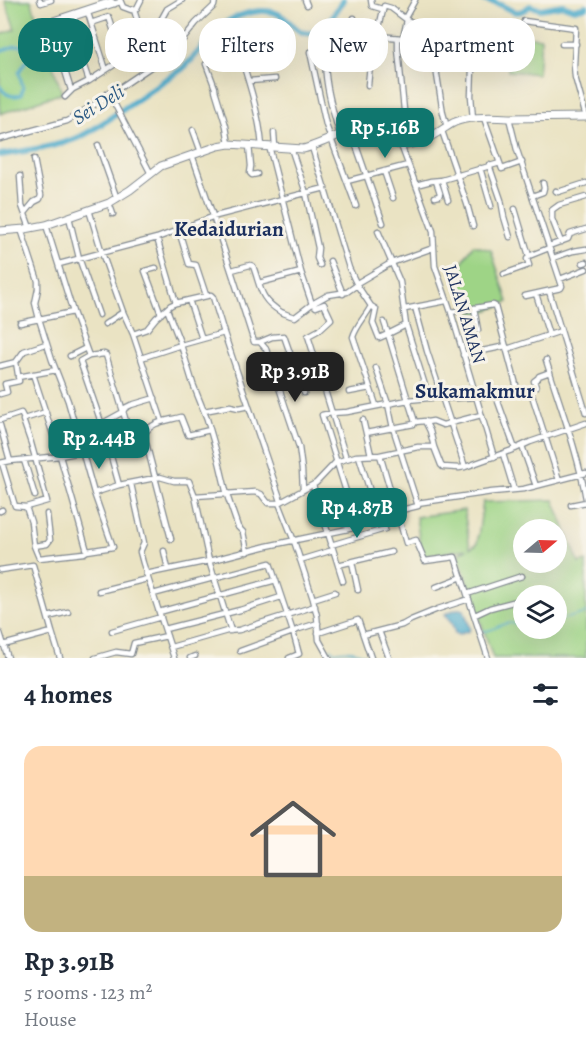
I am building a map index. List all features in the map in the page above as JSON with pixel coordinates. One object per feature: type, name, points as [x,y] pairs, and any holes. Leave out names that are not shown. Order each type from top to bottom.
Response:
[{"type":"main road","points":[[0,231],[46,225],[109,203],[161,166],[229,144],[303,149],[361,128],[401,145],[424,141],[459,121],[472,118],[586,117]]},
{"type":"street","points":[[40,0],[41,3],[51,0]]},
{"type":"street","points":[[60,18],[111,2],[118,2],[125,9],[134,10],[139,6],[141,0]]},
{"type":"street","points":[[162,18],[167,9],[182,0]]},
{"type":"street","points":[[187,35],[214,6],[215,0]]},
{"type":"street","points":[[371,0],[372,6],[391,8],[405,18]]},
{"type":"street","points":[[391,8],[395,0]]},
{"type":"street","points":[[406,18],[415,0]]},
{"type":"street","points":[[71,18],[118,2]]},
{"type":"street","points":[[381,18],[383,8]]},
{"type":"street","points":[[93,22],[103,20],[99,9]]},
{"type":"street","points":[[134,10],[137,18]]},
{"type":"street","points":[[88,13],[90,18]]},
{"type":"street","points":[[535,22],[576,27],[575,77],[586,117]]},
{"type":"street","points":[[93,29],[105,67]]},
{"type":"street","points":[[388,38],[398,39],[404,110],[401,145]]},
{"type":"street","points":[[562,44],[576,44]]},
{"type":"street","points":[[65,97],[72,90],[105,71]]},
{"type":"street","points":[[66,72],[72,90]]},
{"type":"street","points":[[86,72],[89,81]]},
{"type":"street","points":[[0,139],[67,121],[111,98],[125,83],[144,72]]},
{"type":"street","points":[[209,72],[226,126],[229,144]]},
{"type":"street","points":[[246,72],[257,117],[268,146],[302,272],[313,304],[316,307],[324,304],[331,319],[308,336]]},
{"type":"street","points":[[314,72],[331,140],[356,206]]},
{"type":"street","points":[[327,72],[329,94],[340,135]]},
{"type":"street","points":[[368,85],[369,72]]},
{"type":"street","points":[[437,72],[445,129],[473,226]]},
{"type":"street","points":[[472,72],[472,118]]},
{"type":"street","points":[[249,81],[275,79]]},
{"type":"street","points":[[111,98],[151,174]]},
{"type":"street","points":[[484,118],[502,168],[522,162]]},
{"type":"street","points":[[508,118],[561,288],[525,296]]},
{"type":"street","points":[[193,130],[201,152]]},
{"type":"street","points":[[351,131],[383,223]]},
{"type":"street","points":[[268,146],[274,133]]},
{"type":"street","points":[[98,145],[117,199]]},
{"type":"street","points":[[249,145],[250,173],[257,174]]},
{"type":"street","name":"JALAN AMAN","points":[[401,145],[433,231],[435,266],[494,457]]},
{"type":"street","points":[[312,147],[345,256],[357,284],[371,306],[376,309],[373,323],[378,337],[406,325]]},
{"type":"street","points":[[291,148],[306,193],[320,265]]},
{"type":"street","points":[[192,155],[257,342],[266,349],[299,447],[303,490]]},
{"type":"street","points":[[25,213],[41,195],[34,159]]},
{"type":"street","points":[[416,186],[500,163]]},
{"type":"street","points":[[347,181],[408,165]]},
{"type":"street","points":[[489,165],[502,202],[510,237]]},
{"type":"street","points":[[480,168],[491,206]]},
{"type":"street","points":[[384,171],[393,198]]},
{"type":"street","points":[[20,176],[22,206],[30,228]]},
{"type":"street","points":[[435,197],[440,195],[439,180]]},
{"type":"street","points":[[439,180],[448,200]]},
{"type":"street","points":[[532,196],[543,192],[543,183]]},
{"type":"street","points":[[556,191],[586,183]]},
{"type":"street","points":[[59,264],[157,238],[212,217],[325,188]]},
{"type":"street","points":[[561,242],[553,221],[552,210],[559,205],[586,197]]},
{"type":"street","points":[[109,203],[113,214]]},
{"type":"street","points":[[504,274],[529,265],[527,259],[529,256],[515,209]]},
{"type":"street","points":[[89,210],[123,312],[134,334],[162,421]]},
{"type":"street","points":[[69,218],[79,258],[99,315]]},
{"type":"street","points":[[46,225],[89,356]]},
{"type":"street","points":[[529,256],[568,239],[570,234],[586,229]]},
{"type":"street","points":[[21,230],[38,281],[35,303],[46,344],[68,401],[94,493],[113,548],[41,559],[37,557],[26,507]]},
{"type":"street","points":[[179,231],[189,264],[196,265],[206,295]]},
{"type":"street","points":[[378,231],[400,282],[406,325],[429,398]]},
{"type":"street","points":[[157,238],[176,303]]},
{"type":"street","points":[[232,270],[252,265],[263,296],[268,303],[295,317],[328,296],[343,294],[391,263],[433,248]]},
{"type":"street","points":[[553,258],[586,249]]},
{"type":"street","points":[[330,261],[343,294]]},
{"type":"street","points":[[156,268],[145,271],[161,314]]},
{"type":"street","points":[[560,279],[586,269]]},
{"type":"street","points":[[258,283],[302,272]]},
{"type":"street","points":[[549,291],[586,413]]},
{"type":"street","points":[[537,294],[549,335]]},
{"type":"street","points":[[134,334],[147,329],[161,314],[176,303],[206,295],[213,296],[313,599],[321,645],[329,658]]},
{"type":"street","points":[[189,300],[202,339]]},
{"type":"street","points":[[405,309],[446,301]]},
{"type":"street","points":[[371,306],[354,331],[353,337],[376,405]]},
{"type":"street","points":[[451,312],[495,306],[518,392]]},
{"type":"street","points":[[415,307],[465,467]]},
{"type":"street","points":[[474,308],[478,330]]},
{"type":"street","points":[[167,309],[204,411],[227,495],[238,527],[243,532],[247,552]]},
{"type":"street","points":[[20,323],[73,312]]},
{"type":"street","points":[[105,324],[123,312]]},
{"type":"street","points":[[384,322],[397,359],[414,422]]},
{"type":"street","points":[[306,329],[346,458]]},
{"type":"street","points":[[463,355],[533,341],[561,331]]},
{"type":"street","points":[[141,358],[224,333]]},
{"type":"street","points":[[257,342],[285,336],[304,393]]},
{"type":"street","points":[[0,366],[16,362],[24,351],[46,344]]},
{"type":"street","points":[[70,356],[86,348]]},
{"type":"street","points":[[119,485],[80,362],[89,356],[106,355],[128,428]]},
{"type":"street","points":[[546,360],[583,473],[586,500],[571,505]]},
{"type":"street","points":[[0,394],[7,392],[5,384],[19,381],[16,362]]},
{"type":"street","points":[[376,368],[418,505]]},
{"type":"street","points":[[276,379],[318,369]]},
{"type":"street","points":[[18,377],[56,370]]},
{"type":"street","points":[[99,591],[168,569],[353,528],[355,524],[351,506],[322,416],[408,400],[442,396],[456,398],[496,396],[518,392],[536,387],[534,381],[539,376],[550,372]]},
{"type":"street","points":[[33,374],[60,456],[87,551]]},
{"type":"street","points":[[349,392],[370,388]]},
{"type":"street","points":[[530,389],[559,480]]},
{"type":"street","points":[[496,396],[515,449]]},
{"type":"street","points":[[54,437],[101,424],[131,405],[155,398]]},
{"type":"street","points":[[204,411],[230,406],[238,408],[249,406]]},
{"type":"street","points":[[24,419],[46,412]]},
{"type":"street","points":[[0,420],[21,414],[24,419],[23,421],[35,458],[48,500],[26,507],[15,506],[1,463],[10,461],[24,460],[35,458],[83,453],[108,447]]},
{"type":"street","points":[[366,433],[414,424],[414,422],[423,420],[443,425],[481,415]]},
{"type":"street","points":[[171,539],[144,435],[150,427],[162,421],[182,417],[188,435],[210,430]]},
{"type":"street","points":[[363,420],[371,455]]},
{"type":"street","points":[[427,422],[441,465],[459,468],[586,423]]},
{"type":"street","points":[[0,425],[10,461]]},
{"type":"street","points":[[522,446],[536,486]]},
{"type":"street","points":[[195,496],[255,492],[261,494],[268,503],[280,502],[313,485],[336,462],[346,458],[380,455],[418,447],[434,447]]},
{"type":"street","points":[[503,454],[514,490]]},
{"type":"street","points":[[380,455],[406,543],[416,540],[426,561],[454,557],[488,658]]},
{"type":"street","points":[[359,456],[377,514]]},
{"type":"street","points":[[24,460],[34,496]]},
{"type":"street","points":[[354,517],[536,486],[583,473]]},
{"type":"street","points":[[94,493],[119,485],[162,477],[174,481],[189,481],[195,496],[209,561],[231,631]]},
{"type":"street","points":[[131,484],[144,543],[140,552],[146,577],[174,658]]},
{"type":"street","points":[[313,485],[343,581]]},
{"type":"street","points":[[351,506],[373,503]]},
{"type":"street","points":[[34,546],[47,544],[50,540],[47,514]]},
{"type":"street","points":[[300,560],[385,529]]},
{"type":"street","points":[[164,551],[168,569]]},
{"type":"street","points":[[338,565],[391,552]]},
{"type":"street","points":[[352,562],[358,590]]},
{"type":"street","points":[[153,594],[270,563],[300,656],[289,658]]},
{"type":"street","points":[[0,570],[33,566],[60,658]]},
{"type":"street","points":[[363,635],[402,626],[468,596],[522,576]]},
{"type":"street","points":[[436,587],[462,577]]},
{"type":"street","points":[[112,631],[220,595],[276,580]]},
{"type":"street","points":[[313,599],[335,592]]},
{"type":"street","points":[[165,629],[281,597]]},
{"type":"street","points":[[475,615],[513,602]]},
{"type":"street","points":[[171,647],[239,630],[315,606]]},
{"type":"street","points":[[48,617],[68,612]]},
{"type":"street","points":[[318,633],[358,620],[371,658]]},
{"type":"street","points":[[240,651],[318,623]]},
{"type":"street","points":[[379,631],[389,658]]},
{"type":"street","points":[[3,645],[51,633]]},
{"type":"street","points":[[0,636],[7,655],[0,655]]},
{"type":"street","points":[[95,658],[116,652],[132,654],[134,644],[167,636]]},
{"type":"green space","points":[[5,0],[31,0],[37,18],[18,18],[18,72],[55,72],[62,93],[0,114],[0,35],[15,29]]},
{"type":"green space","points":[[535,37],[541,38],[538,74],[518,72],[535,72]]},
{"type":"green space","points":[[473,245],[491,250],[508,302],[485,312],[473,313],[454,275]]},
{"type":"green space","points":[[554,500],[562,519],[513,519],[513,573],[567,573],[567,533],[579,563],[586,561],[586,658],[493,658],[458,554],[467,549],[422,556],[416,517],[464,510],[470,548],[477,544],[483,502]]},
{"type":"water","points":[[456,609],[464,610],[470,628],[469,631],[458,635],[445,614]]},
{"type":"waterway","name":"Sei Deli","points":[[0,155],[60,144],[89,132],[182,69],[216,31],[232,19],[251,12],[269,11],[281,16],[300,31],[314,33],[326,25],[343,0]]},
{"type":"waterway","name":"Sei Deli","points":[[483,0],[517,12],[530,6],[540,9],[563,5],[574,9],[586,6]]},
{"type":"waterway","points":[[0,51],[17,45],[23,47],[29,57],[19,72],[23,88],[21,95],[8,95],[0,86]]},
{"type":"waterway","points":[[567,618],[586,613]]},
{"type":"waterway","points":[[481,631],[513,624]]},
{"type":"waterway","points":[[331,649],[335,652],[355,652],[367,658]]},
{"type":"district","name":"Kedaidurian","points":[[229,229]]},
{"type":"district","name":"Sukamakmur","points":[[475,391]]}]
